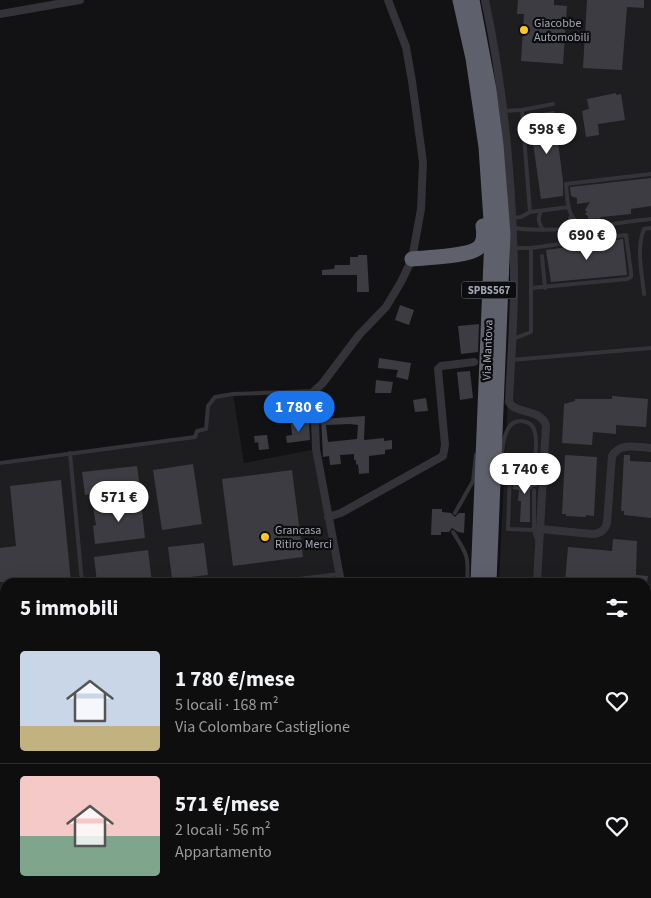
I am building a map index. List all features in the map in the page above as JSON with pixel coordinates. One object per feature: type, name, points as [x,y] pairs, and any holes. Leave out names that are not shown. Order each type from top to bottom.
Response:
[{"type":"highway","name":"Via Mantova","points":[[460,0],[473,58],[487,167],[492,235],[478,578]]},
{"type":"highway","name":"Via Mantova","points":[[472,0],[489,90],[496,146],[503,234],[489,578]]},
{"type":"highway","points":[[412,259],[466,253],[478,248],[484,236],[483,202],[487,167]]},
{"type":"highway","points":[[466,253],[475,255],[485,263],[489,291]]},
{"type":"street","points":[[0,14],[80,0]]},
{"type":"street","points":[[340,578],[316,449],[314,391],[322,384],[359,335],[386,307],[401,282],[412,259],[421,209],[423,162],[406,47],[388,0]]},
{"type":"street","points":[[485,0],[496,51],[504,111],[512,218],[510,405],[535,414],[546,425],[537,530],[539,545],[537,578]]},
{"type":"street","points":[[328,517],[341,513],[443,456],[445,445],[438,369],[441,366],[474,362]]},
{"type":"street","points":[[537,530],[592,534],[602,531],[607,523],[612,456],[619,448],[625,446],[651,448]]},
{"type":"lane","points":[[504,111],[522,110],[553,104]]},
{"type":"lane","points":[[522,110],[530,212]]},
{"type":"lane","points":[[585,228],[571,216],[566,184],[651,174]]},
{"type":"lane","points":[[512,218],[521,217],[530,212],[569,207]]},
{"type":"lane","points":[[541,211],[538,217],[543,230]]},
{"type":"lane","points":[[566,229],[571,216]]},
{"type":"lane","points":[[512,228],[543,230],[585,228],[651,219]]},
{"type":"lane","points":[[644,294],[640,255],[641,237],[644,229],[651,228]]},
{"type":"lane","points":[[513,248],[531,248],[626,235],[632,272],[631,277],[627,279],[531,288]]},
{"type":"lane","points":[[512,339],[531,332],[531,248]]},
{"type":"lane","points":[[542,256],[545,288]]},
{"type":"lane","points":[[511,360],[651,348]]},
{"type":"lane","points":[[0,463],[70,452],[195,437],[197,431],[206,429],[208,406],[214,397],[233,394],[314,391]]},
{"type":"lane","points":[[478,433],[486,412]]},
{"type":"lane","points":[[500,476],[505,434],[518,421],[528,422],[536,433],[534,474],[510,471],[508,529],[537,530],[534,490]]},
{"type":"lane","points":[[70,452],[82,578]]},
{"type":"lane","points":[[455,513],[473,481],[476,453]]},
{"type":"lane","points":[[492,519],[498,493]]},
{"type":"lane","points":[[453,532],[466,552],[468,561],[467,578]]},
{"type":"lane","points":[[306,578],[339,574]]},
{"type":"shaded area","points":[[485,0],[651,0],[651,578],[499,578],[514,270],[506,129]]},
{"type":"shaded area","points":[[233,394],[244,463],[316,449],[340,578],[0,578],[0,463],[195,437],[197,431],[206,429],[208,406],[215,397]]},
{"type":"building","points":[[518,0],[554,0],[554,5],[567,6],[563,64],[521,61],[524,14],[517,14]]},
{"type":"building","points":[[587,0],[644,0],[644,8],[627,7],[622,70],[583,68]]},
{"type":"building","points":[[616,93],[616,95],[621,94],[625,120],[598,124],[599,135],[586,137],[582,111],[589,109],[587,99]]},
{"type":"building","points":[[554,111],[563,181],[563,196],[541,199],[529,115]]},
{"type":"building","points":[[651,178],[651,206],[631,209],[631,214],[588,220],[585,210],[590,202],[577,204],[577,198],[571,196],[570,187]]},
{"type":"building","points":[[623,239],[627,275],[551,282],[546,250]]},
{"type":"building","points":[[358,255],[367,255],[369,292],[357,292],[357,275],[322,275],[322,270],[334,269],[335,265],[350,265],[350,257],[358,257]]},
{"type":"building","points":[[400,305],[414,310],[409,325],[395,320]]},
{"type":"building","points":[[479,324],[478,352],[461,354],[458,326]]},
{"type":"building","points":[[379,358],[411,363],[408,380],[396,377],[398,370],[378,368]]},
{"type":"building","points":[[470,371],[473,398],[460,400],[457,372]]},
{"type":"building","points":[[376,380],[393,382],[391,393],[375,393]]},
{"type":"building","points":[[612,396],[648,399],[646,427],[616,425],[616,434],[593,432],[592,445],[562,443],[564,404],[575,401],[575,399],[612,399]]},
{"type":"building","points":[[426,398],[428,411],[415,412],[413,400]]},
{"type":"building","points":[[365,416],[364,440],[384,438],[384,441],[392,440],[392,449],[385,450],[385,454],[369,456],[369,473],[359,474],[354,454],[340,455],[341,464],[330,465],[329,456],[323,457],[321,419]],"holes":[[[326,425],[358,425],[357,439],[328,442]]]},
{"type":"building","points":[[309,422],[310,440],[287,443],[286,436],[292,435],[291,424]]},
{"type":"building","points":[[267,435],[269,449],[259,450],[258,442],[255,443],[254,436]]},
{"type":"building","points":[[565,455],[597,457],[594,516],[566,516],[566,514],[562,514]]},
{"type":"building","points":[[624,455],[630,455],[630,461],[651,462],[651,518],[624,515],[624,511],[621,511]]},
{"type":"building","points":[[193,464],[202,524],[162,530],[153,470]]},
{"type":"building","points":[[137,466],[140,488],[85,495],[82,472]]},
{"type":"building","points":[[292,470],[303,557],[233,566],[222,479]]},
{"type":"building","points":[[514,475],[530,476],[533,480],[537,478],[537,487],[533,487],[530,490],[530,522],[520,522],[521,501],[518,501],[519,490],[513,489]]},
{"type":"building","points":[[61,480],[71,578],[0,578],[0,548],[16,546],[10,486]]},
{"type":"building","points":[[141,501],[145,538],[95,544],[93,526],[96,525],[93,507]]},
{"type":"building","points":[[432,509],[442,509],[442,512],[451,513],[455,517],[459,513],[465,513],[464,533],[452,528],[449,532],[441,532],[441,535],[431,535]]},
{"type":"building","points":[[613,539],[637,541],[636,575],[648,576],[648,578],[565,578],[568,547],[612,551]]},
{"type":"building","points":[[204,543],[208,575],[172,578],[168,547]]},
{"type":"building","points":[[148,550],[152,578],[97,578],[94,557]]},
{"type":"place","name":"Giacobbe Automobili","points":[[524,30]]},
{"type":"place","name":"Grancasa Ritiro Merci","points":[[265,537]]}]
